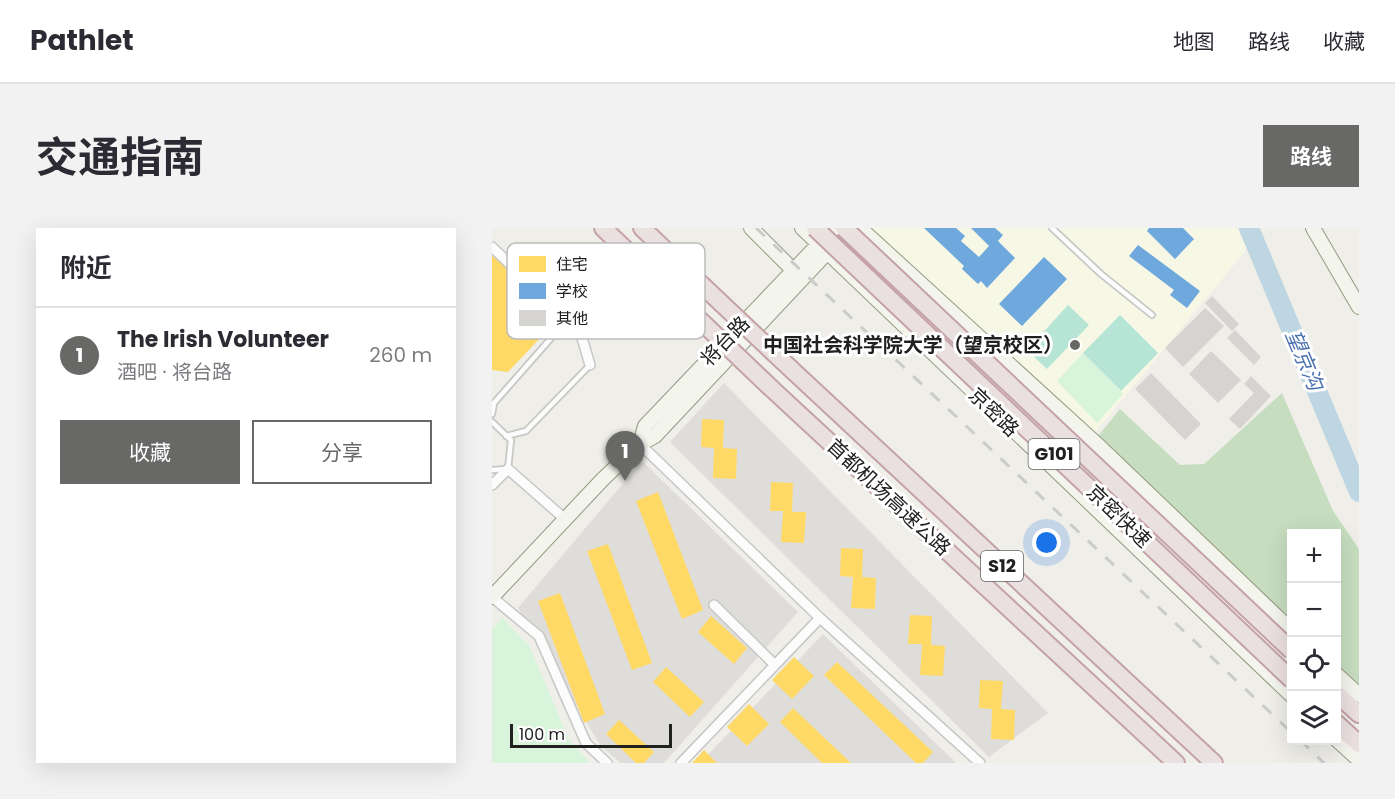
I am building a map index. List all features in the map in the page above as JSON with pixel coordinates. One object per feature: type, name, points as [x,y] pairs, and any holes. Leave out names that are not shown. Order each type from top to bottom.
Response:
[{"type":"highway","name":"首都机场高速公路","points":[[603,228],[619,243]]},
{"type":"highway","name":"首都机场高速公路","points":[[642,228],[658,243]]},
{"type":"highway","name":"京密快速","points":[[844,228],[1287,646]]},
{"type":"highway","name":"京密快速","points":[[820,241],[1287,675]]},
{"type":"highway","name":"首都机场高速公路","points":[[705,288],[1214,763]]},
{"type":"highway","name":"首都机场高速公路","points":[[705,325],[1176,763]]},
{"type":"highway","points":[[1341,698],[1359,714]]},
{"type":"highway","points":[[1341,728],[1359,744]]},
{"type":"main road","points":[[751,228],[792,270]]},
{"type":"main road","name":"京密路","points":[[801,228],[820,241],[1287,691]]},
{"type":"main road","points":[[820,241],[834,228]]},
{"type":"main road","points":[[820,241],[850,228]]},
{"type":"main road","name":"G101","points":[[860,228],[1101,448],[1287,626]]},
{"type":"main road","points":[[1313,228],[1359,308]]},
{"type":"main road","name":"将台路","points":[[640,444],[645,426],[820,241]]},
{"type":"main road","name":"将台路","points":[[492,597],[640,444],[655,436],[820,241]]},
{"type":"main road","points":[[1341,679],[1359,695]]},
{"type":"main road","points":[[1341,744],[1359,760]]},
{"type":"street","points":[[492,247],[507,261]]},
{"type":"street","points":[[582,339],[590,365]]},
{"type":"street","points":[[640,444],[820,618],[980,763]]},
{"type":"street","points":[[492,485],[508,469],[566,520]]},
{"type":"street","points":[[492,597],[538,636],[586,743],[607,763]]},
{"type":"street","points":[[714,605],[775,665]]},
{"type":"street","points":[[681,763],[820,618]]},
{"type":"lane","points":[[1052,228],[1101,274],[1152,315]]},
{"type":"lane","points":[[492,414],[494,403],[550,339]]},
{"type":"lane","points":[[506,436],[526,431],[590,365]]},
{"type":"lane","points":[[492,422],[511,440],[508,469],[492,470]]},
{"type":"lane","points":[[492,433],[498,427]]},
{"type":"shaded area","name":"中国社会科学院大学（望京校区）","points":[[867,228],[1237,228],[1247,249],[1087,442]]},
{"type":"shaded area","points":[[724,383],[1048,713],[989,757],[670,442]]},
{"type":"shaded area","points":[[642,461],[798,612],[664,763],[621,763],[600,745],[518,608]]},
{"type":"shaded area","points":[[823,634],[956,763],[700,763]]},
{"type":"green space","points":[[1068,305],[1089,325],[1047,369],[1027,350]]},
{"type":"green space","points":[[1120,315],[1158,353],[1121,391],[1083,353]]},
{"type":"green space","points":[[1083,353],[1123,394],[1097,423],[1057,381]]},
{"type":"green space","points":[[1282,393],[1333,511],[1359,549],[1359,707],[1341,689],[1341,529],[1287,529],[1287,638],[1090,446],[1120,409],[1180,465],[1204,464]]},
{"type":"green space","points":[[502,618],[529,645],[569,740],[590,763],[492,763],[492,629]]},
{"type":"building: 住宅","points":[[492,252],[507,266],[507,339],[539,339],[508,372],[492,370]]},
{"type":"building: 住宅","points":[[702,419],[724,420],[723,448],[737,449],[736,479],[713,478],[714,448],[701,447]]},
{"type":"building: 住宅","points":[[771,482],[793,483],[792,512],[806,512],[804,543],[781,542],[783,511],[770,511]]},
{"type":"building: 住宅","points":[[658,492],[703,610],[682,619],[636,501]]},
{"type":"building: 住宅","points":[[608,544],[652,663],[632,670],[587,551]]},
{"type":"building: 住宅","points":[[841,548],[863,549],[862,577],[876,578],[875,609],[851,608],[853,577],[840,576]]},
{"type":"building: 住宅","points":[[560,593],[605,714],[584,723],[538,601]]},
{"type":"building: 住宅","points":[[910,615],[932,616],[931,645],[945,646],[943,676],[920,675],[922,644],[908,644]]},
{"type":"building: 住宅","points":[[711,616],[747,648],[734,664],[698,632]]},
{"type":"building: 住宅","points":[[794,657],[814,676],[792,699],[772,680]]},
{"type":"building: 住宅","points":[[837,662],[933,752],[923,763],[916,763],[824,675]]},
{"type":"building: 住宅","points":[[666,667],[704,702],[690,717],[653,682]]},
{"type":"building: 住宅","points":[[980,680],[1003,681],[1001,709],[1015,710],[1014,740],[991,739],[992,709],[979,708]]},
{"type":"building: 住宅","points":[[749,704],[769,724],[747,746],[727,727]]},
{"type":"building: 住宅","points":[[793,708],[851,763],[822,763],[780,722]]},
{"type":"building: 住宅","points":[[619,720],[654,752],[644,763],[636,763],[606,734]]},
{"type":"building: 住宅","points":[[704,750],[717,763],[692,763]]},
{"type":"building: 学校","points":[[924,228],[956,228],[965,236],[961,241],[979,257],[989,246],[971,228],[995,228],[1003,235],[998,241],[1015,258],[987,288],[981,281],[978,284],[962,269],[964,266]]},
{"type":"building: 学校","points":[[1149,228],[1183,228],[1194,239],[1175,259],[1147,231]]},
{"type":"building: 学校","points":[[1138,245],[1200,291],[1187,308],[1170,295],[1174,290],[1129,256]]},
{"type":"building: 学校","points":[[1044,257],[1067,279],[1022,326],[999,304]]},
{"type":"building: 其他","points":[[1212,296],[1239,324],[1232,331],[1205,303]]},
{"type":"building: 其他","points":[[1205,308],[1224,326],[1183,367],[1165,348]]},
{"type":"building: 其他","points":[[1235,330],[1261,357],[1254,365],[1227,338]]},
{"type":"building: 其他","points":[[1211,351],[1241,380],[1218,403],[1189,374]]},
{"type":"building: 其他","points":[[1151,373],[1201,424],[1185,440],[1135,389]]},
{"type":"building: 其他","points":[[1251,376],[1271,396],[1240,429],[1229,419],[1254,393],[1244,384]]},
{"type":"waterway","name":"望京沟","points":[[1249,228],[1359,492]]},
{"type":"railway","points":[[756,228],[1287,728]]},
{"type":"railway","points":[[1305,745],[1324,763]]},
{"type":"place","name":"中国社会科学院大学（望京校区）","points":[[1075,345]]},
{"type":"place","name":"The Irish Volunteer","points":[[625,481]]}]
